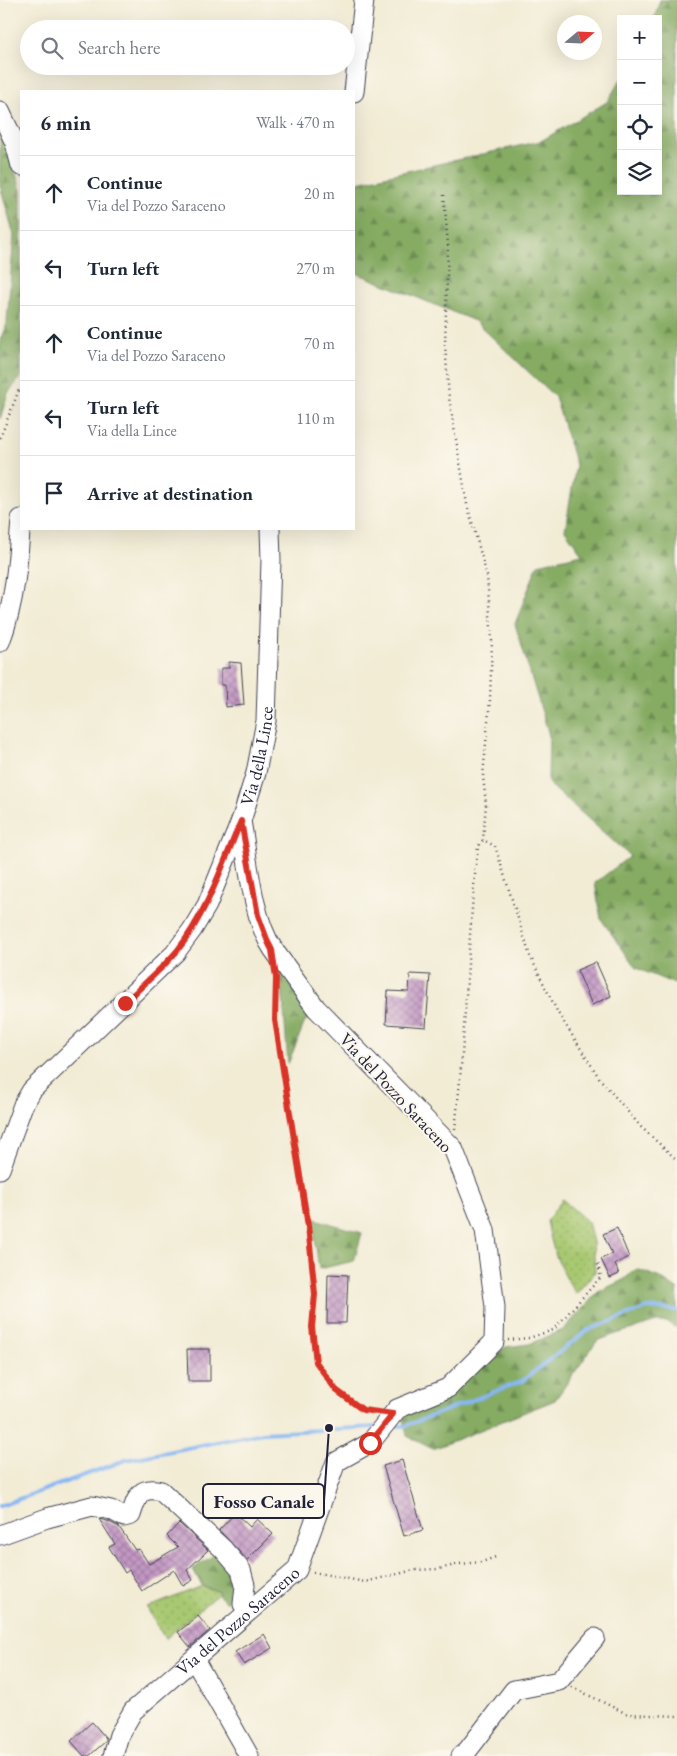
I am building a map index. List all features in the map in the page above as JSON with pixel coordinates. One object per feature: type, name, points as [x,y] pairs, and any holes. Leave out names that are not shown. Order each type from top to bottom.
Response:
[{"type":"street","points":[[354,90],[364,0]]},
{"type":"street","points":[[0,111],[15,143],[20,162]]},
{"type":"street","points":[[0,642],[8,623],[17,574],[20,530]]},
{"type":"street","name":"Via della Lince","points":[[0,1169],[23,1105],[32,1090],[175,953],[207,905],[241,821],[256,773],[266,721],[271,560],[270,530]]},
{"type":"street","name":"Via del Pozzo Saraceno","points":[[113,1756],[119,1735],[133,1711],[297,1570],[336,1462],[370,1443],[397,1409],[448,1388],[494,1342],[495,1307],[485,1230],[452,1148],[316,1008],[268,942],[258,915],[241,821]]},
{"type":"street","points":[[0,1535],[48,1518],[92,1506],[111,1510],[124,1517],[132,1515],[136,1500],[142,1492],[150,1488],[161,1491],[224,1549],[241,1570],[245,1585],[243,1604],[250,1610]]},
{"type":"street","points":[[461,1756],[468,1750],[514,1690],[558,1680],[595,1638]]},
{"type":"street","points":[[194,1659],[249,1756]]},
{"type":"path","points":[[444,195],[448,245],[445,344],[449,398],[467,504],[487,576],[492,641],[490,700],[483,776],[486,804],[483,840],[478,847],[470,911],[460,1080],[452,1148]]},
{"type":"path","points":[[0,438],[20,389]]},
{"type":"path","points":[[483,840],[495,846],[530,956],[558,1013],[600,1079],[641,1127],[677,1160]]},
{"type":"path","points":[[276,978],[275,1020],[308,1226],[315,1294],[312,1327],[316,1362],[336,1390],[363,1410],[393,1414]]},
{"type":"path","points":[[494,1342],[529,1338],[553,1330],[601,1277],[597,1261]]},
{"type":"path","points":[[297,1570],[365,1582],[414,1570],[439,1569],[459,1564],[482,1562],[498,1556]]},
{"type":"path","points":[[558,1680],[627,1714],[677,1716]]},
{"type":"green space","points":[[660,0],[677,0],[677,985],[636,968],[601,919],[595,883],[630,856],[548,783],[549,735],[515,624],[538,564],[582,554],[565,530],[576,465],[555,397],[475,321],[355,272],[355,183],[541,141],[607,102],[617,86],[617,195],[662,195],[662,15],[655,15]]},
{"type":"green space","points":[[0,124],[20,187],[20,378],[8,393],[0,419],[0,341],[7,322],[14,235],[0,185]]},
{"type":"green space","points":[[281,972],[325,1028],[306,1019],[288,1064]]},
{"type":"green space","points":[[562,1199],[588,1222],[593,1242],[595,1272],[576,1294],[557,1259],[547,1221]]},
{"type":"green space","points":[[312,1218],[362,1233],[354,1261],[319,1269]]},
{"type":"green space","points":[[637,1269],[660,1278],[677,1289],[677,1328],[667,1322],[657,1322],[597,1341],[555,1400],[433,1449],[407,1436],[403,1413],[506,1347],[529,1344],[563,1330],[598,1292],[623,1280]]},
{"type":"green space","points":[[215,1554],[237,1579],[226,1603],[218,1594],[220,1592],[202,1586],[193,1569]]},
{"type":"green space","points":[[202,1586],[220,1592],[165,1639],[147,1608]]},
{"type":"building","points":[[229,662],[241,663],[244,705],[226,707],[225,685],[221,685],[221,668],[229,668]]},
{"type":"building","points":[[596,962],[611,996],[592,1005],[577,970]]},
{"type":"building","points":[[410,974],[430,975],[426,1027],[386,1024],[388,991],[409,992]]},
{"type":"building","points":[[617,1228],[629,1257],[615,1264],[619,1274],[610,1278],[601,1259],[612,1254],[603,1234]]},
{"type":"building","points":[[328,1274],[348,1275],[346,1323],[327,1323]]},
{"type":"building","points":[[187,1349],[210,1349],[210,1381],[188,1381]]},
{"type":"building","points":[[402,1460],[423,1530],[404,1536],[383,1466]]},
{"type":"building","points":[[235,1513],[250,1527],[257,1519],[273,1534],[247,1560],[219,1530]]},
{"type":"building","points":[[99,1519],[119,1527],[135,1550],[139,1549],[149,1564],[178,1547],[167,1536],[179,1523],[208,1550],[187,1570],[193,1580],[183,1586],[174,1570],[142,1591],[129,1570],[125,1573],[109,1547],[115,1544]]},
{"type":"building","points":[[198,1616],[210,1630],[190,1647],[178,1632]]},
{"type":"building","points":[[264,1634],[272,1648],[244,1665],[235,1652]]},
{"type":"building","points":[[92,1722],[106,1738],[106,1741],[89,1756],[84,1756],[71,1741]]},
{"type":"waterway","points":[[392,1426],[405,1426],[522,1381],[588,1330],[647,1308],[677,1310]]},
{"type":"waterway","points":[[0,1506],[126,1460],[263,1433],[375,1427]]},
{"type":"place","name":"Fosso Canale","points":[[329,1428]]},
{"type":"route","points":[[125,1003],[175,953],[192,930],[207,905],[241,821],[258,915],[272,950],[276,978],[275,1020],[308,1226],[315,1294],[312,1327],[316,1362],[336,1390],[363,1410],[393,1414],[370,1443]]}]
